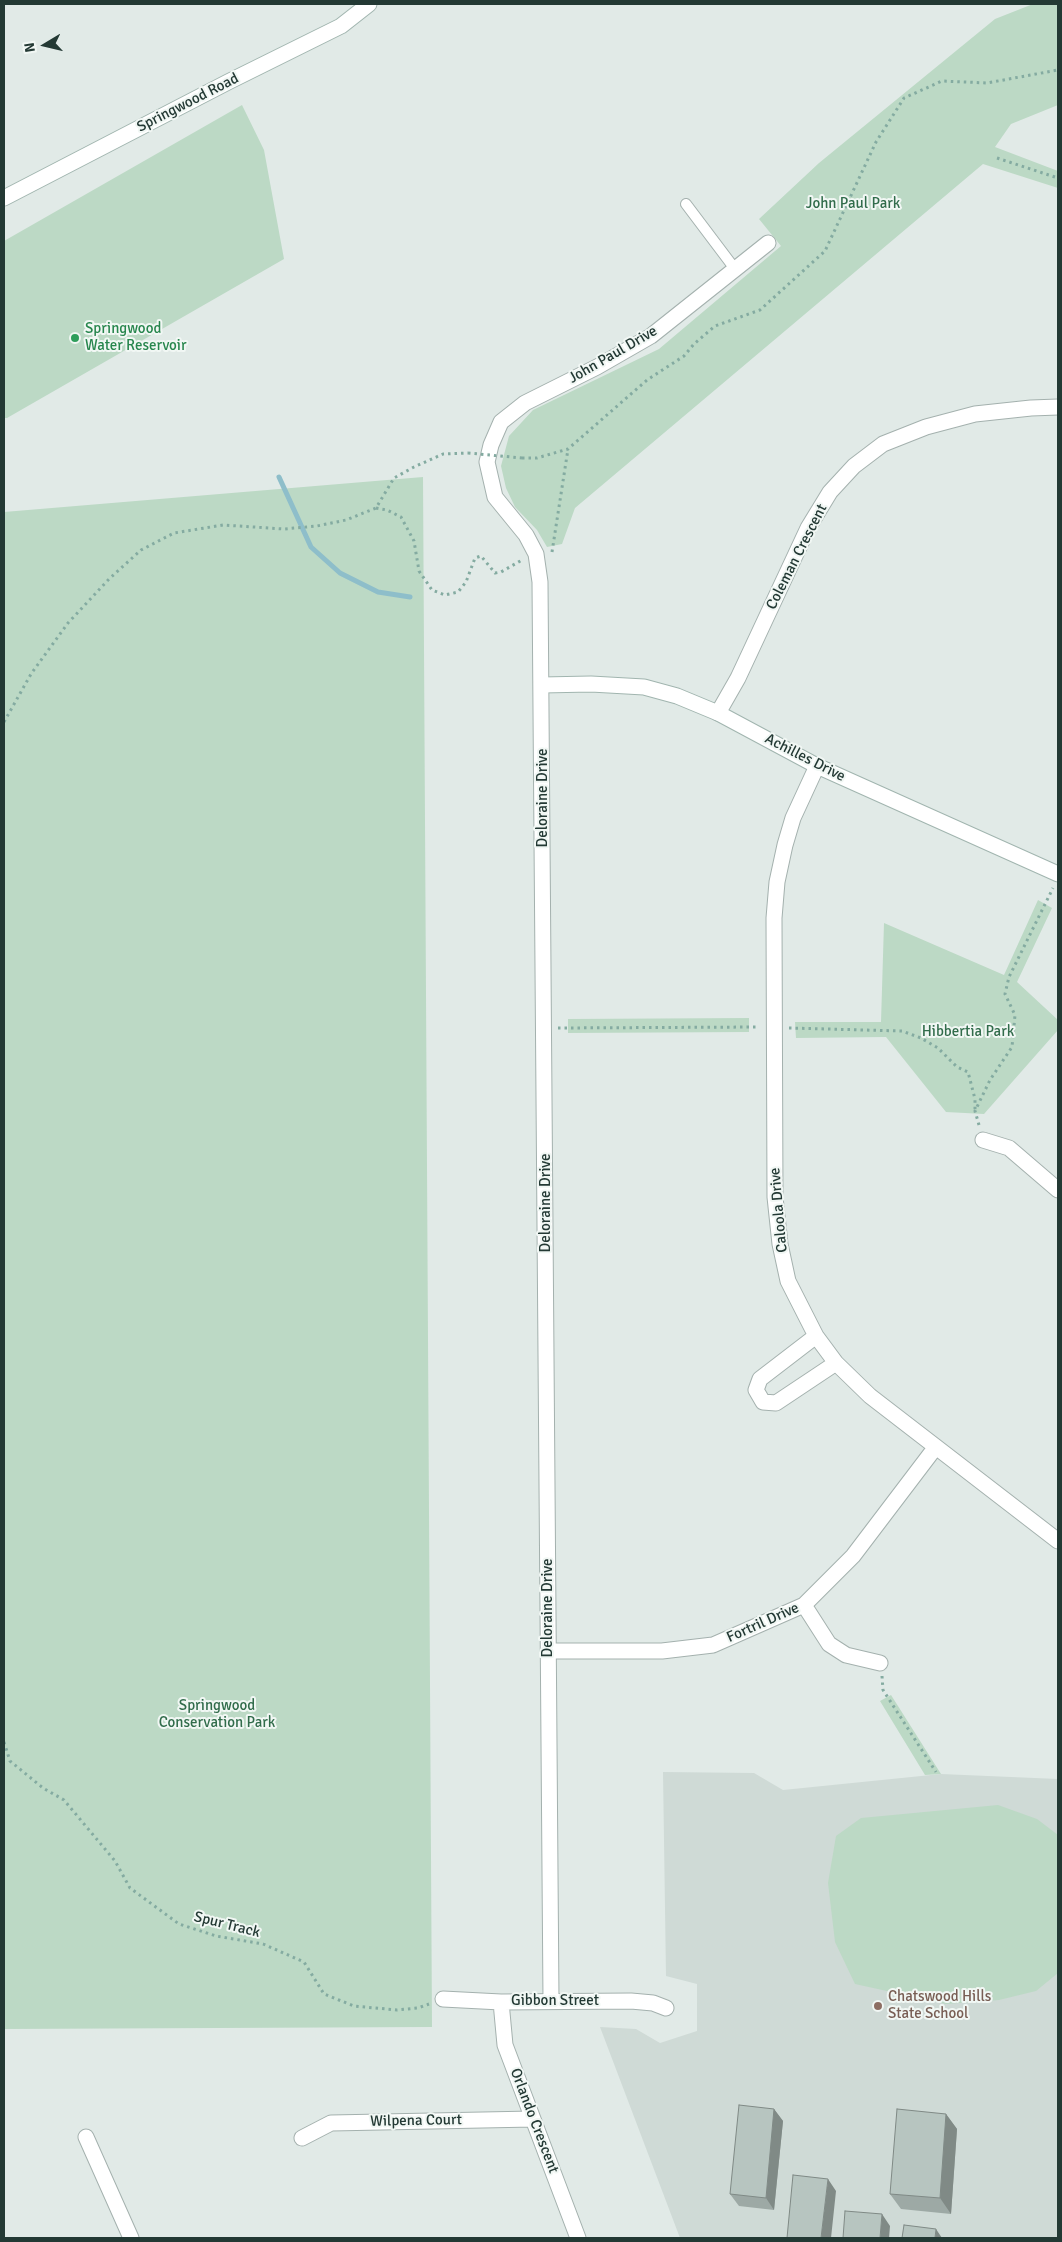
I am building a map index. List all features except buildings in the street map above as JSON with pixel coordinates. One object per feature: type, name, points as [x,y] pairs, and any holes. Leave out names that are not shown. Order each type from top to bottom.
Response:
[{"type":"street","name":"Springwood Road","points":[[4,198],[340,26],[369,4]]},
{"type":"street","name":"John Paul Drive","points":[[501,422],[525,403],[597,367],[651,336],[768,243]]},
{"type":"street","name":"Coleman Crescent","points":[[718,713],[738,678],[808,528],[830,492],[854,466],[883,444],[926,427],[975,414],[1031,408],[1058,408]]},
{"type":"street","name":"Deloraine Drive","points":[[501,422],[491,445],[487,462],[490,481],[495,497],[526,536],[536,554],[540,582],[551,2001]]},
{"type":"street","name":"Achilles Drive","points":[[542,686],[591,684],[644,687],[677,696],[718,713],[818,766],[1056,880]]},
{"type":"street","name":"Caloola Drive","points":[[818,766],[794,818],[785,845],[777,882],[774,918],[775,1197],[779,1234],[788,1281],[816,1336],[836,1363],[870,1396],[1058,1542]]},
{"type":"street","points":[[983,1140],[1009,1148],[1058,1190]]},
{"type":"street","points":[[816,1336],[760,1379],[756,1390],[763,1402],[776,1403],[836,1363]]},
{"type":"street","name":"Fortril Drive","points":[[548,1651],[662,1652],[713,1645],[804,1605],[853,1556],[935,1448]]},
{"type":"street","points":[[804,1605],[829,1644],[846,1654],[880,1663]]},
{"type":"street","name":"Gibbon Street","points":[[442,1999],[501,2002],[631,2001],[652,2003],[666,2008]]},
{"type":"street","name":"Orlando Crescent","points":[[501,2002],[505,2045],[578,2238]]},
{"type":"street","name":"Wilpena Court","points":[[302,2138],[331,2123],[533,2119]]},
{"type":"street","points":[[86,2138],[131,2238]]},
{"type":"lane","points":[[686,204],[735,269]]},
{"type":"path","points":[[376,508],[394,478],[443,454],[468,453],[538,458],[568,449],[647,380],[684,356],[694,344],[715,326],[760,310],[826,251],[876,142],[904,98],[942,81],[987,83],[1058,70]]},
{"type":"path","points":[[997,158],[1058,178]]},
{"type":"path","points":[[4,722],[31,674],[68,624],[109,578],[141,550],[174,533],[223,525],[284,529],[317,526],[346,520],[376,508],[387,510],[401,517],[414,541],[419,571],[432,590],[445,595],[458,592],[466,582],[475,558],[481,556],[489,563],[495,573],[501,572],[536,554],[553,552],[568,449]]},
{"type":"path","points":[[983,1140],[975,1111],[990,1080],[1012,1047],[1015,1015],[1005,994],[1009,977],[1056,880]]},
{"type":"path","points":[[880,1663],[883,1690],[936,1772]]},
{"type":"path","name":"Spur Track","points":[[4,1742],[10,1761],[43,1788],[64,1800],[115,1861],[130,1888],[179,1924],[216,1936],[263,1944],[304,1962],[324,1994],[354,2006],[397,2010],[418,2008],[442,1999]]},
{"type":"shaded area","name":"Chatswood Hills State School","points":[[663,1772],[754,1773],[783,1790],[941,1774],[1058,1779],[1058,2238],[680,2238],[600,2027],[636,2029],[660,2043],[697,2031],[697,1984],[666,1976]]},
{"type":"green space","name":"John Paul Park","points":[[1033,4],[1058,4],[1058,105],[1011,124],[995,147],[1058,171],[1058,188],[983,164],[575,508],[562,544],[547,547],[537,530],[515,507],[506,488],[501,466],[509,436],[533,410],[659,349],[781,246],[759,219],[819,163],[995,19]]},
{"type":"green space","name":"Springwood Water Reservoir","points":[[242,105],[264,150],[284,259],[4,418],[4,241]]},
{"type":"green space","name":"Springwood Conservation Park","points":[[423,477],[432,2027],[4,2029],[4,512]]},
{"type":"green space","name":"Hibbertia Park","points":[[1038,900],[1052,908],[1017,982],[1058,1020],[1058,1030],[984,1114],[946,1112],[886,1037],[796,1038],[795,1022],[881,1022],[884,923],[1004,975]]},
{"type":"green space","points":[[749,1018],[749,1032],[568,1033],[568,1019]]},
{"type":"green space","points":[[891,1695],[941,1774],[925,1775],[880,1701]]},
{"type":"green space","points":[[998,1805],[1037,1819],[1058,1835],[1058,1973],[1036,1991],[999,2000],[946,2004],[855,1984],[835,1942],[828,1883],[836,1836],[861,1818]]},
{"type":"waterway","points":[[279,477],[311,547],[340,573],[378,592],[410,597]]},
{"type":"place","name":"Springwood Water Reservoir","points":[[75,338]]},
{"type":"place","name":"Chatswood Hills State School","points":[[878,2006]]}]
